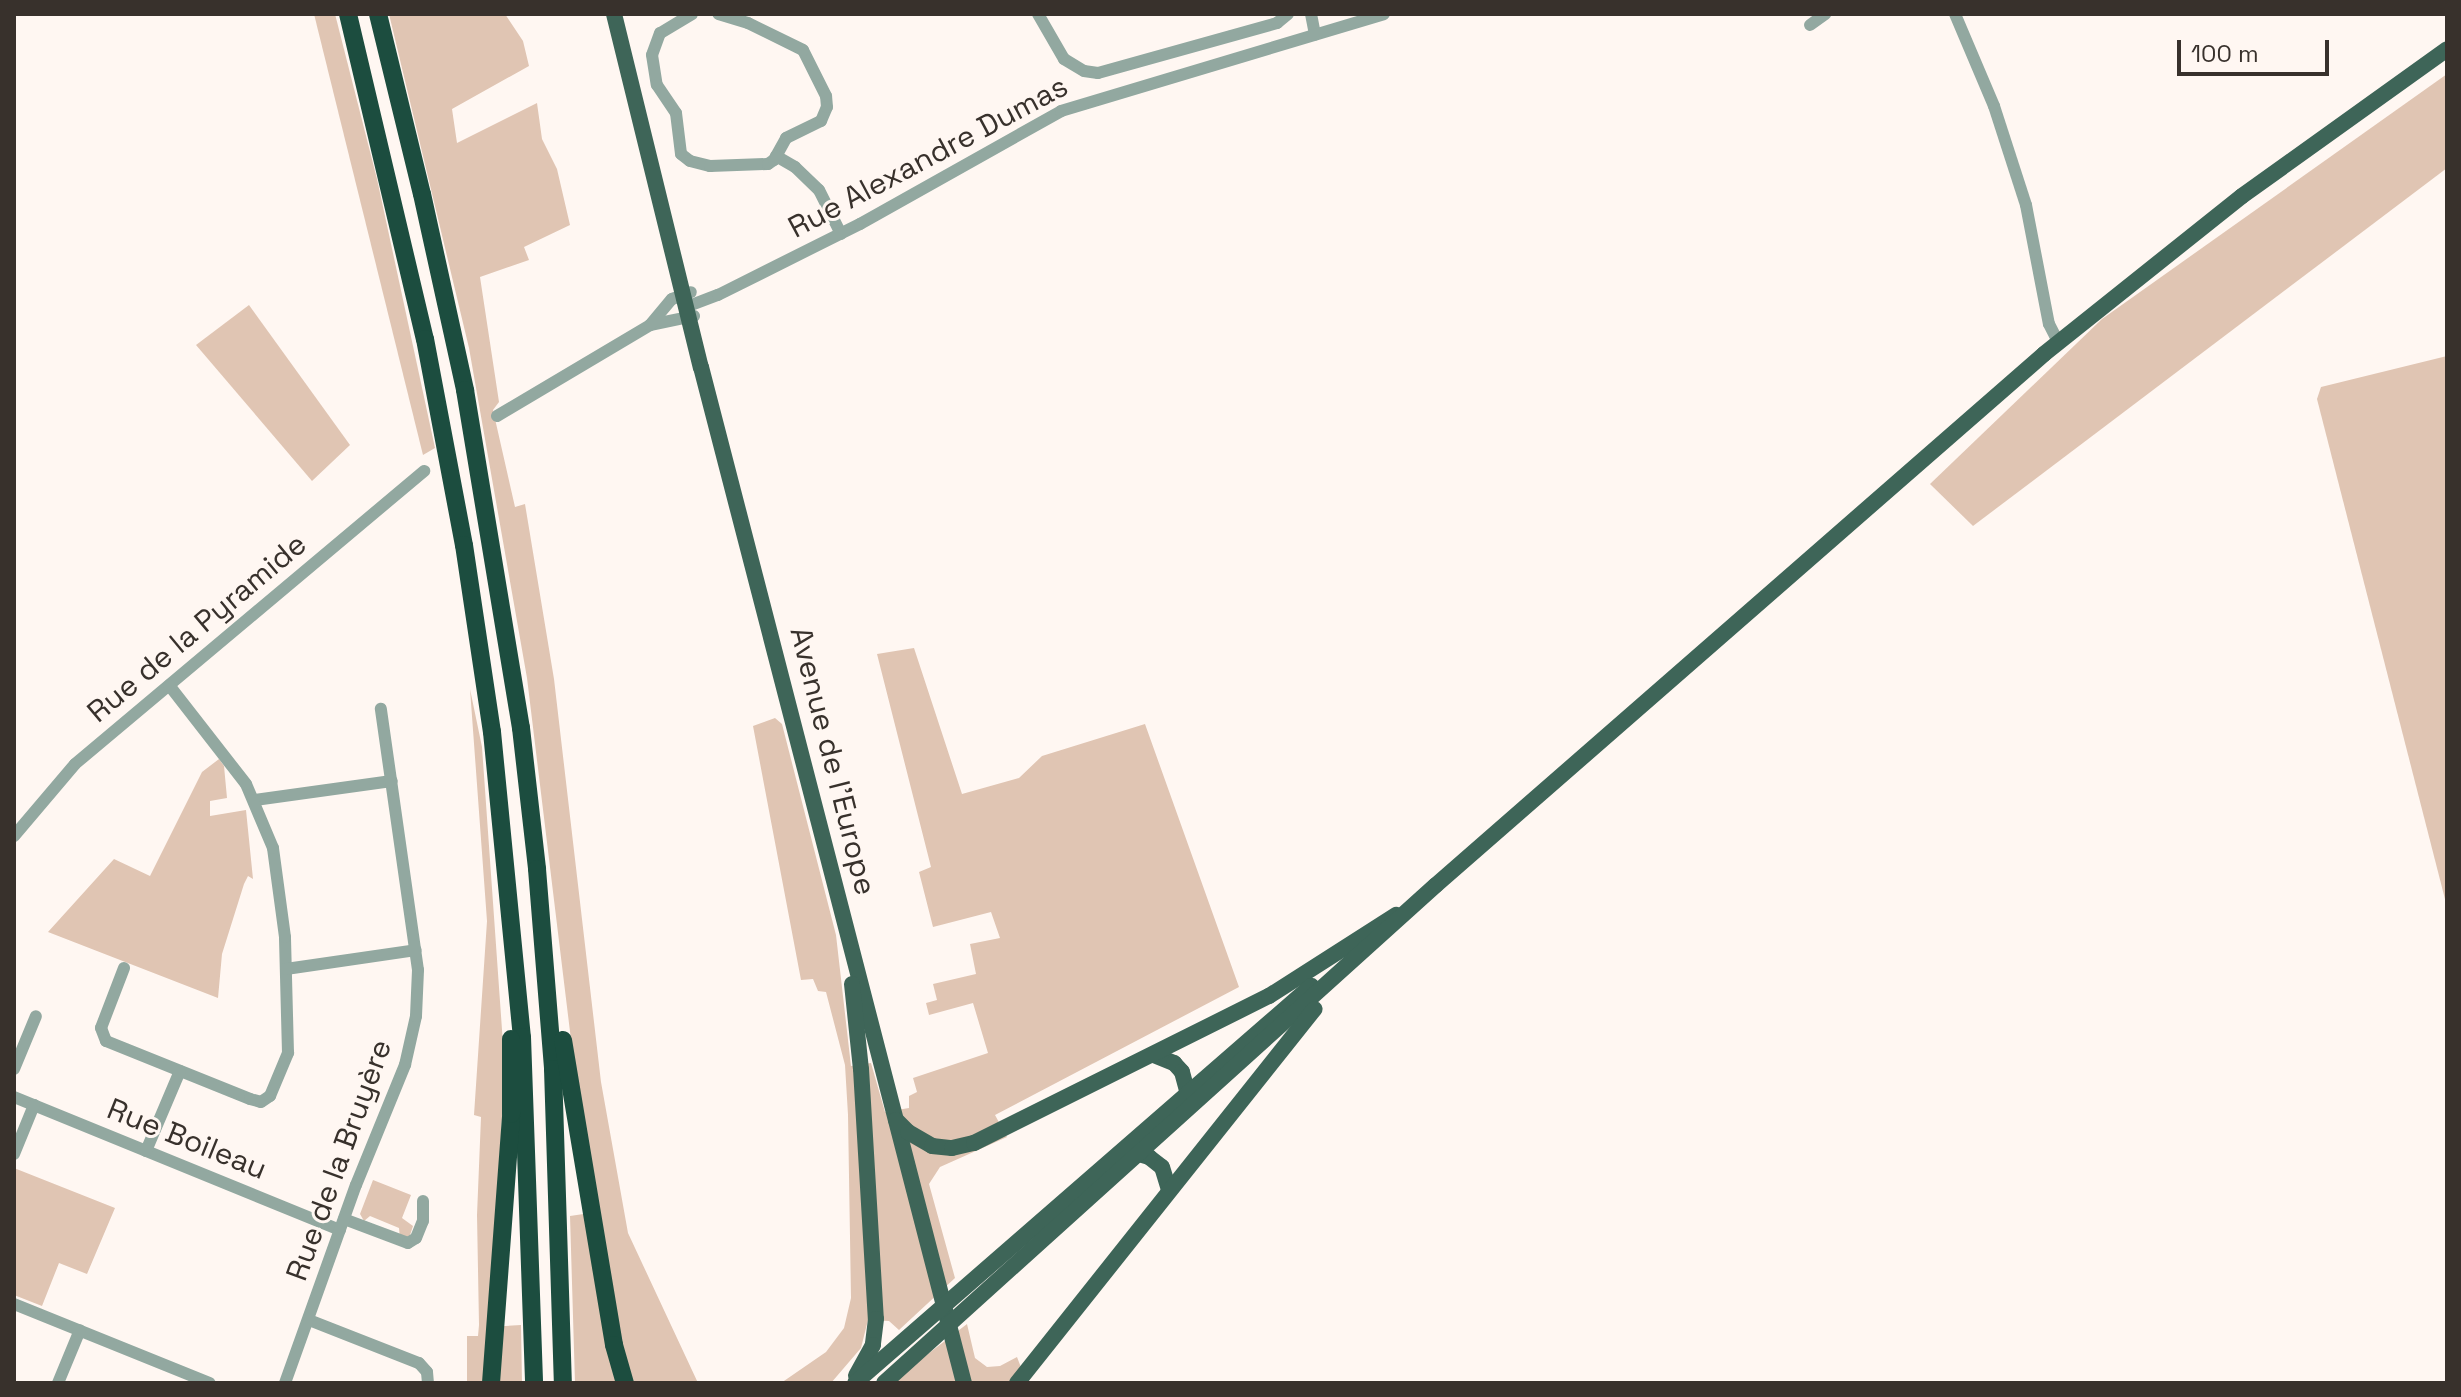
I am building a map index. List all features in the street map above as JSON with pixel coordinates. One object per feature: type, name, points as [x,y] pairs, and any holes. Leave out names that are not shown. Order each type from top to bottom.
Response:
[{"type":"highway","points":[[348,14],[399,223],[443,429],[486,693],[508,871],[526,1093],[534,1383]]},
{"type":"highway","points":[[378,14],[437,259],[475,442],[509,649],[537,869],[558,1150],[563,1383]]},
{"type":"highway","points":[[537,869],[552,944],[573,1116],[614,1345],[625,1383]]},
{"type":"highway","points":[[491,1383],[511,1114],[508,871]]},
{"type":"main road","name":"Avenue de l'Europe","points":[[614,14],[659,162],[715,416],[964,1383]]},
{"type":"main road","points":[[978,1285],[1142,1154],[1436,885],[2058,342],[2250,189],[2447,49]]},
{"type":"main road","points":[[896,1119],[908,1132],[932,1146],[967,1146],[1292,984],[1436,885]]},
{"type":"main road","points":[[884,1383],[923,1334],[1105,1165],[1189,1089],[1397,914]]},
{"type":"main road","points":[[845,923],[861,1069],[876,1319],[873,1345],[854,1383]]},
{"type":"main road","points":[[1017,1383],[1310,1014],[1370,948]]},
{"type":"main road","points":[[1154,1055],[1178,1067],[1189,1089],[1186,1114]]},
{"type":"main road","points":[[1105,1165],[1125,1153],[1142,1154],[1162,1167],[1169,1190]]},
{"type":"main road","points":[[876,1319],[884,1337],[898,1345]]},
{"type":"main road","points":[[854,1383],[898,1345],[923,1334]]},
{"type":"main road","points":[[875,1383],[879,1362]]},
{"type":"street","points":[[692,14],[663,30],[652,50],[655,81],[676,113],[681,154],[690,161],[715,166],[763,165],[776,156],[786,138],[821,121],[827,107],[824,91],[809,58],[799,47],[743,21],[718,14]]},
{"type":"street","points":[[1038,14],[1060,54],[1073,65],[1090,72],[1110,72],[1255,30],[1281,21],[1288,14]]},
{"type":"street","points":[[1311,14],[1315,35]]},
{"type":"street","name":"Rue Alexandre Dumas","points":[[690,305],[841,234],[1025,129],[1096,98],[1384,14]]},
{"type":"street","points":[[1810,25],[1825,14]]},
{"type":"street","points":[[1955,14],[1991,98],[2023,192],[2049,324],[2058,342]]},
{"type":"street","points":[[1090,72],[1096,98]]},
{"type":"street","points":[[776,156],[801,172],[824,195],[841,234]]},
{"type":"street","points":[[650,325],[669,302],[690,305]]},
{"type":"street","points":[[497,416],[650,325],[690,305]]},
{"type":"street","name":"Rue de la Pyramide","points":[[14,836],[68,771],[424,471]]},
{"type":"street","points":[[124,968],[102,1024],[102,1036],[110,1043],[250,1099],[265,1101],[273,1092],[287,1057],[286,969],[275,854],[255,800],[169,685]]},
{"type":"street","name":"Rue de la Bruyère","points":[[285,1383],[407,1057],[417,1002],[416,950],[381,709]]},
{"type":"street","points":[[255,800],[392,781]]},
{"type":"street","points":[[286,969],[416,950]]},
{"type":"street","points":[[14,1069],[36,1016]]},
{"type":"street","points":[[146,1151],[180,1071]]},
{"type":"street","name":"Rue Boileau","points":[[14,1097],[146,1151],[342,1224],[408,1243],[414,1241],[423,1221],[423,1201]]},
{"type":"street","points":[[14,1154],[34,1105]]},
{"type":"street","points":[[14,1304],[190,1379],[210,1383]]},
{"type":"street","points":[[309,1320],[419,1363],[427,1372],[428,1383]]},
{"type":"street","points":[[58,1383],[80,1330]]},
{"type":"shaded area","points":[[314,14],[335,14],[377,179],[435,448],[423,455]]},
{"type":"shaded area","points":[[389,14],[505,14],[523,41],[529,66],[452,109],[457,143],[537,103],[542,139],[557,169],[570,225],[524,247],[529,260],[480,277],[499,402],[493,410],[515,507],[525,504],[554,679],[601,1082],[628,1233],[698,1383],[575,1383],[570,1216],[597,1212],[581,1122],[527,678],[469,348]]},
{"type":"shaded area","points":[[2447,74],[2447,168],[1973,526],[1930,484],[2102,319]]},
{"type":"shaded area","points":[[249,305],[350,445],[312,481],[196,345]]},
{"type":"shaded area","points":[[2447,356],[2447,907],[2317,399],[2321,387]]},
{"type":"shaded area","points":[[914,648],[962,794],[1019,778],[1042,756],[1145,724],[1239,987],[995,1115],[1007,1137],[940,1167],[929,1184],[955,1278],[899,1330],[889,1321],[868,1320],[861,1348],[831,1383],[781,1383],[826,1352],[844,1328],[851,1298],[848,1115],[845,1065],[826,992],[818,991],[813,979],[801,980],[753,726],[775,718],[782,724],[836,935],[851,1066],[871,1063],[885,1112],[909,1108],[909,1096],[917,1092],[913,1078],[988,1053],[973,1003],[929,1015],[926,1003],[937,1000],[933,984],[976,974],[970,944],[1000,938],[991,912],[933,927],[919,872],[931,867],[877,654]]},
{"type":"shaded area","points":[[470,689],[482,747],[505,1072],[489,1327],[521,1325],[522,1383],[467,1383],[467,1336],[478,1336],[479,1325],[477,1215],[481,1117],[474,1115],[487,921]]},
{"type":"shaded area","points":[[219,759],[224,766],[227,798],[210,801],[210,816],[246,810],[253,879],[248,876],[244,884],[222,954],[218,998],[48,932],[114,859],[150,876],[202,772]]},
{"type":"shaded area","points":[[14,1168],[115,1208],[87,1274],[59,1263],[42,1306],[14,1295]]},
{"type":"shaded area","points":[[373,1180],[411,1195],[402,1218],[413,1226],[409,1238],[400,1239],[399,1228],[370,1216],[364,1221],[360,1214]]},
{"type":"shaded area","points":[[967,1324],[975,1358],[987,1367],[1000,1366],[1017,1357],[1027,1383],[890,1383]]}]
